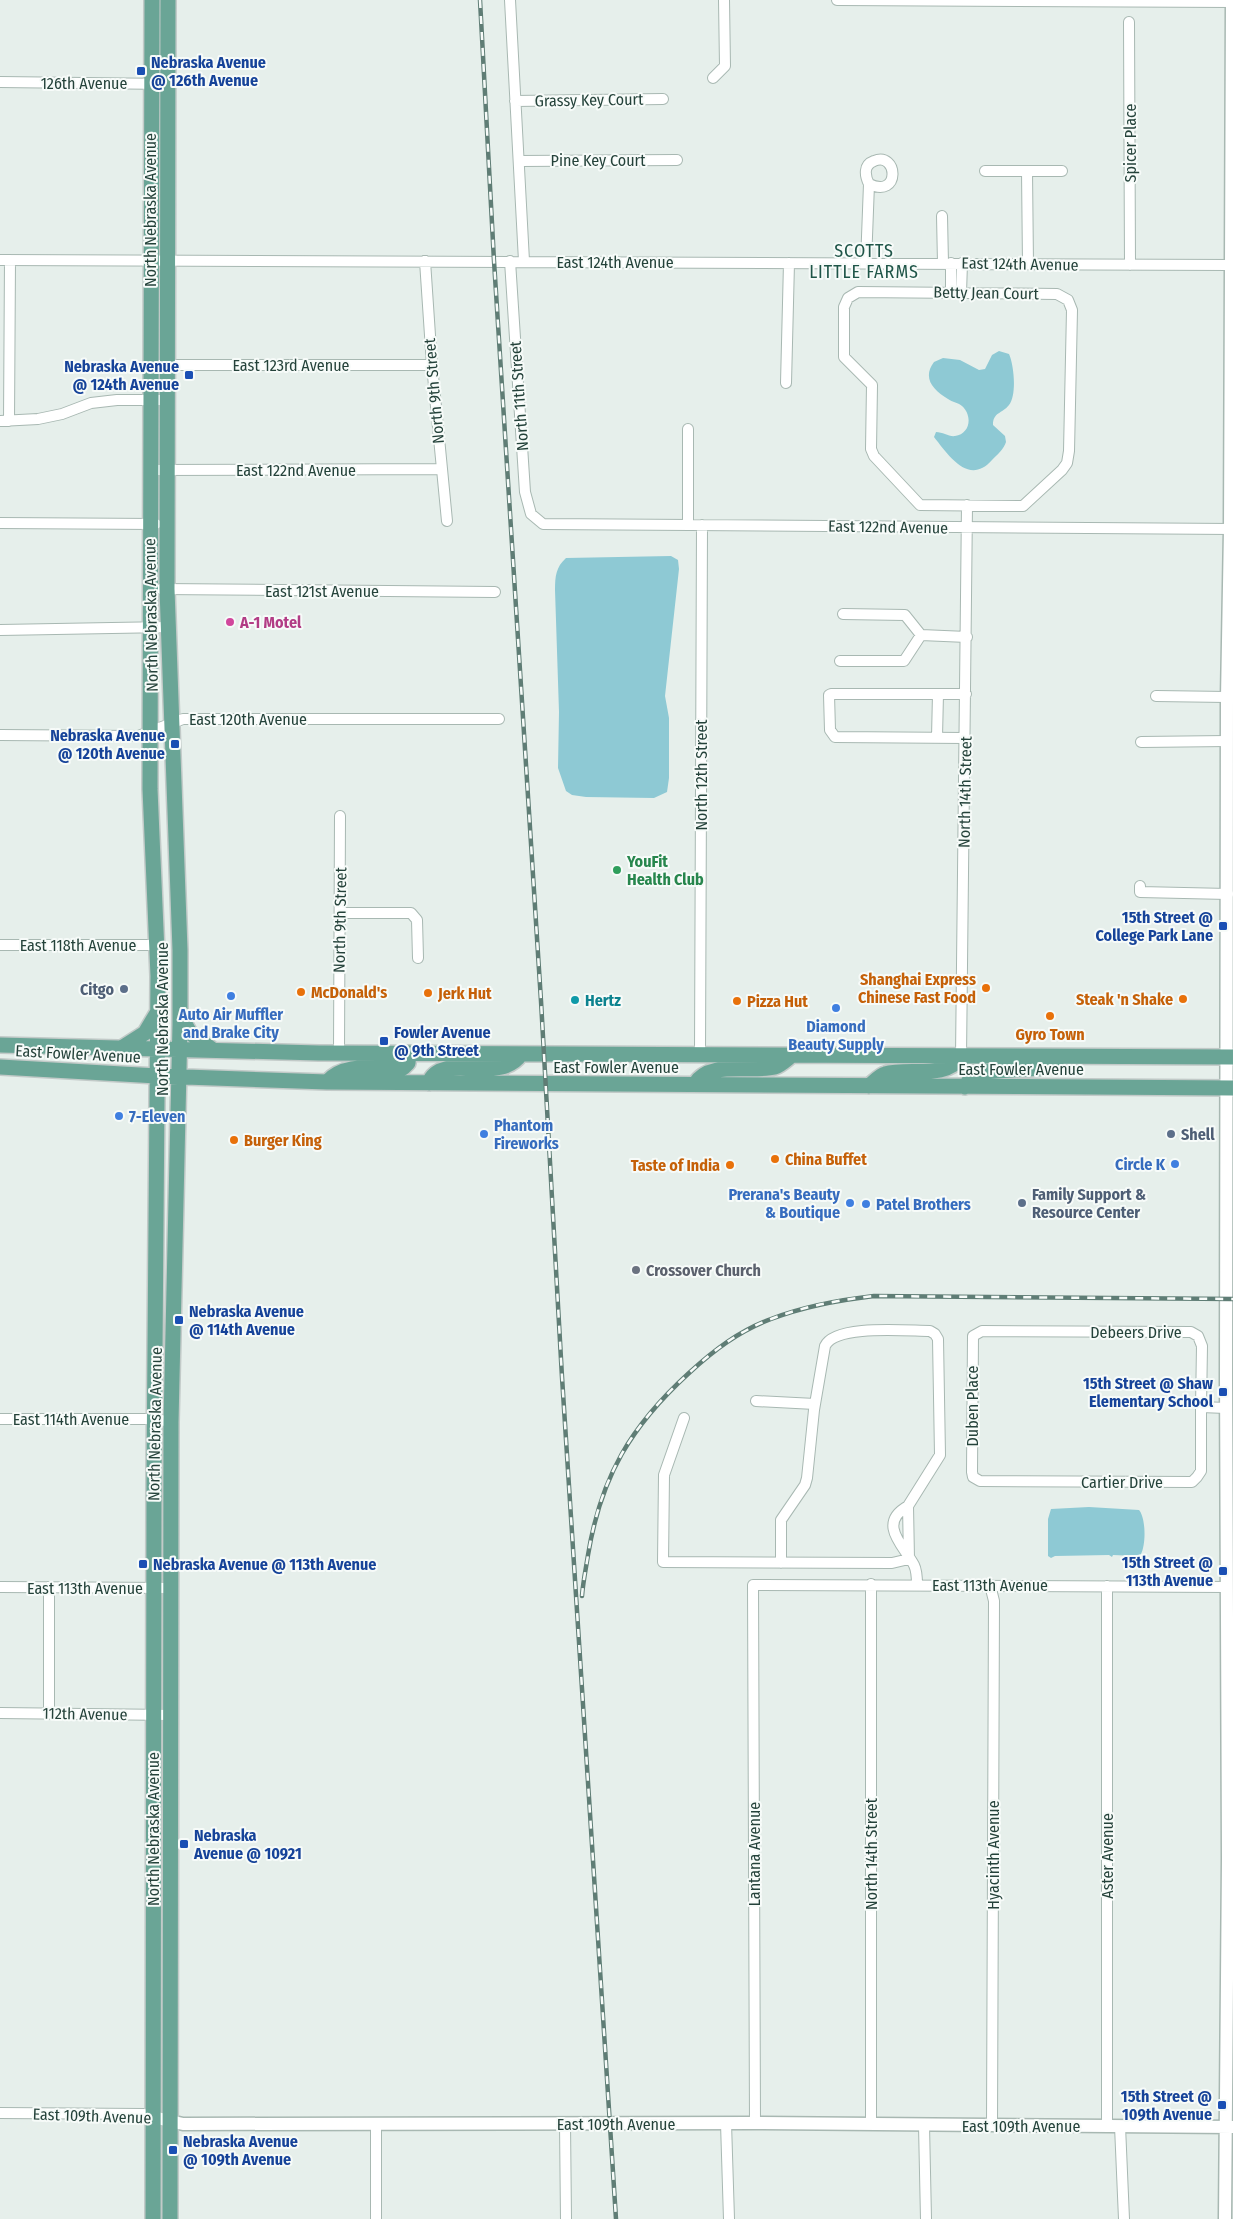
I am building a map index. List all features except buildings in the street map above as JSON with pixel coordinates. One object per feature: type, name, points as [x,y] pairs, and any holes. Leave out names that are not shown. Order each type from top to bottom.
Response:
[{"type":"main road","name":"North Nebraska Avenue","points":[[152,0],[151,400],[167,525],[168,627],[180,950],[180,1076],[171,1422],[170,2219]]},
{"type":"main road","name":"North Nebraska Avenue","points":[[153,2219],[153,1715],[158,1012],[150,789],[150,589],[151,524],[167,400],[168,0]]},
{"type":"main road","points":[[122,1047],[145,1033],[158,1012]]},
{"type":"main road","points":[[180,1016],[190,1033],[213,1050]]},
{"type":"main road","name":"East Fowler Avenue","points":[[0,1045],[339,1053],[1230,1057]]},
{"type":"main road","points":[[328,1082],[335,1074],[345,1070],[403,1068],[408,1063],[409,1053]]},
{"type":"main road","points":[[428,1083],[433,1074],[443,1069],[505,1067],[512,1064],[522,1054]]},
{"type":"main road","points":[[695,1084],[699,1078],[709,1071],[777,1067],[791,1056]]},
{"type":"main road","points":[[869,1086],[884,1074],[943,1070],[954,1064],[961,1057]]},
{"type":"main road","points":[[965,1087],[971,1078],[982,1072],[1041,1068],[1050,1066],[1060,1057]]},
{"type":"main road","name":"East Fowler Avenue","points":[[0,1067],[157,1076],[328,1082],[1230,1088]]},
{"type":"main road","points":[[155,1233],[161,1238],[163,1244],[165,1272],[175,1306]]},
{"type":"main road","points":[[154,1581],[171,1581]]},
{"type":"main road","points":[[153,1972],[170,1972]]},
{"type":"street","points":[[510,0],[524,261]]},
{"type":"street","points":[[713,78],[725,66],[724,0]]},
{"type":"street","points":[[837,0],[1232,2],[1232,529],[1227,696],[1230,1088],[1226,1408],[1230,2127],[1225,2219]]},
{"type":"street","name":"Spicer Place","points":[[1129,22],[1130,265]]},
{"type":"street","name":"126th Avenue","points":[[0,82],[168,84]]},
{"type":"street","name":"Grassy Key Court","points":[[515,101],[663,98]]},
{"type":"street","name":"Pine Key Court","points":[[520,161],[677,160]]},
{"type":"street","points":[[985,171],[1062,172]]},
{"type":"street","points":[[1027,171],[1028,264]]},
{"type":"street","points":[[866,264],[869,184]]},
{"type":"street","points":[[942,216],[947,263],[956,292]]},
{"type":"street","points":[[5,260],[4,420],[38,419],[62,414],[91,403],[117,400],[167,400]]},
{"type":"street","name":"East 124th Avenue","points":[[5,260],[1231,265]]},
{"type":"street","name":"North 9th Street","points":[[425,261],[440,469],[447,521]]},
{"type":"street","name":"North 11th Street","points":[[510,261],[525,492],[531,514],[543,524]]},
{"type":"street","points":[[786,383],[789,263]]},
{"type":"street","points":[[956,292],[962,263]]},
{"type":"street","name":"Betty Jean Court","points":[[858,292],[956,292],[1058,294],[1068,300],[1072,310],[1069,451],[1067,463],[1023,506],[920,505],[874,456],[870,449],[872,385],[844,357],[844,307],[848,298],[858,292]]},
{"type":"street","name":"East 123rd Avenue","points":[[151,365],[432,365]]},
{"type":"street","points":[[688,430],[688,525]]},
{"type":"street","name":"East 122nd Avenue","points":[[159,470],[440,469]]},
{"type":"street","points":[[966,528],[967,505]]},
{"type":"street","points":[[0,523],[167,525]]},
{"type":"street","name":"East 122nd Avenue","points":[[543,524],[1232,529]]},
{"type":"street","name":"North 12th Street","points":[[700,1056],[702,525]]},
{"type":"street","name":"North 14th Street","points":[[961,1057],[967,637],[966,528]]},
{"type":"street","name":"East 121st Avenue","points":[[150,589],[495,592]]},
{"type":"street","points":[[844,614],[905,615],[921,635],[967,637]]},
{"type":"street","points":[[0,630],[168,627]]},
{"type":"street","points":[[840,661],[904,661],[921,635]]},
{"type":"street","points":[[937,737],[938,694]]},
{"type":"street","points":[[966,694],[829,695],[830,730],[835,737],[966,738]]},
{"type":"street","points":[[1156,696],[1227,696]]},
{"type":"street","name":"East 120th Avenue","points":[[0,735],[138,736],[183,719],[499,719]]},
{"type":"street","points":[[1141,742],[1227,741]]},
{"type":"street","name":"North 9th Street","points":[[339,1053],[340,816]]},
{"type":"street","points":[[1140,886],[1140,892],[1228,894]]},
{"type":"street","points":[[340,913],[411,913],[417,920],[418,958]]},
{"type":"street","name":"East 118th Avenue","points":[[0,945],[157,945]]},
{"type":"street","points":[[781,1563],[781,1520],[807,1482],[814,1404],[824,1346],[834,1336],[876,1330],[930,1331],[938,1339],[940,1455],[908,1506],[898,1514],[894,1531],[898,1543],[916,1570],[917,1585]]},
{"type":"street","name":"Debeers Drive","points":[[975,1333],[982,1331],[1191,1332],[1198,1336],[1202,1342],[1201,1408]]},
{"type":"street","name":"Duben Place","points":[[975,1333],[972,1339],[972,1472],[975,1479]]},
{"type":"street","points":[[756,1400],[814,1404]]},
{"type":"street","points":[[1201,1408],[1226,1408]]},
{"type":"street","name":"Cartier Drive","points":[[975,1479],[983,1481],[1192,1482],[1201,1471],[1201,1408]]},
{"type":"street","points":[[684,1418],[663,1480],[663,1562],[892,1563],[909,1559]]},
{"type":"street","name":"East 114th Avenue","points":[[0,1419],[155,1419],[171,1422]]},
{"type":"street","points":[[908,1506],[909,1559]]},
{"type":"street","name":"East 113th Avenue","points":[[0,1587],[49,1587],[154,1581]]},
{"type":"street","name":"North 14th Street","points":[[871,1584],[871,2124]]},
{"type":"street","name":"East 113th Avenue","points":[[753,1585],[1227,1587]]},
{"type":"street","name":"Lantana Avenue","points":[[753,1585],[755,2123]]},
{"type":"street","name":"Hyacinth Avenue","points":[[990,1585],[994,1601],[992,2126]]},
{"type":"street","name":"Aster Avenue","points":[[1107,1586],[1107,2126]]},
{"type":"street","points":[[49,1587],[49,1713]]},
{"type":"street","name":"112th Avenue","points":[[0,1714],[170,1715]]},
{"type":"street","name":"East 109th Avenue","points":[[0,2113],[144,2114],[183,2124],[755,2123],[1230,2127]]},
{"type":"street","points":[[376,2123],[376,2219]]},
{"type":"street","points":[[726,2123],[729,2219]]},
{"type":"street","points":[[565,2124],[566,2219]]},
{"type":"street","points":[[924,2125],[926,2219]]},
{"type":"street","points":[[1120,2126],[1124,2219]]},
{"type":"water","points":[[999,351],[1009,354],[1013,372],[1014,387],[1012,400],[1006,408],[996,415],[993,421],[993,425],[1005,436],[1006,442],[1000,452],[984,467],[975,470],[967,469],[953,459],[934,437],[936,432],[953,436],[960,435],[967,428],[968,415],[961,405],[948,399],[934,388],[929,378],[929,373],[934,362],[943,358],[960,360],[979,370],[985,369],[992,355]]},
{"type":"water","points":[[671,556],[678,560],[679,569],[665,696],[669,718],[669,778],[667,792],[654,798],[572,795],[566,791],[558,768],[559,712],[555,590],[558,568],[566,558]]},
{"type":"water","points":[[1089,1507],[1139,1510],[1143,1519],[1144,1532],[1144,1544],[1141,1554],[1136,1556],[1113,1555],[1112,1557],[1109,1555],[1055,1556],[1051,1558],[1048,1556],[1048,1519],[1051,1509]]},
{"type":"railway","points":[[480,0],[494,261],[541,1001],[562,1377],[616,2219]]},
{"type":"railway","points":[[582,1596],[588,1555],[601,1501],[610,1477],[635,1433],[669,1393],[698,1365],[717,1349],[748,1329],[784,1314],[809,1307],[874,1296],[1233,1299]]},
{"type":"place","name":"Nebraska Avenue @ 126th Avenue","points":[[141,71]]},
{"type":"place","name":"Nebraska Avenue @ 124th Avenue","points":[[189,375]]},
{"type":"place","name":"A-1 Motel","points":[[230,622]]},
{"type":"place","name":"Nebraska Avenue @ 120th Avenue","points":[[175,744]]},
{"type":"place","name":"YouFit Health Club","points":[[617,870]]},
{"type":"place","name":"15th Street @ College Park Lane","points":[[1223,926]]},
{"type":"place","name":"Shanghai Express Chinese Fast Food","points":[[986,988]]},
{"type":"place","name":"Citgo","points":[[124,989]]},
{"type":"place","name":"McDonald's","points":[[301,992]]},
{"type":"place","name":"Jerk Hut","points":[[428,993]]},
{"type":"place","name":"Auto Air Muffler and Brake City","points":[[231,996]]},
{"type":"place","name":"Steak 'n Shake","points":[[1183,999]]},
{"type":"place","name":"Hertz","points":[[575,1000]]},
{"type":"place","name":"Pizza Hut","points":[[737,1001]]},
{"type":"place","name":"Diamond Beauty Supply","points":[[836,1008]]},
{"type":"place","name":"Gyro Town","points":[[1050,1016]]},
{"type":"place","name":"Fowler Avenue @ 9th Street","points":[[384,1041]]},
{"type":"place","name":"7-Eleven","points":[[119,1116]]},
{"type":"place","name":"Phantom Fireworks","points":[[484,1134]]},
{"type":"place","name":"Shell","points":[[1171,1134]]},
{"type":"place","name":"Burger King","points":[[234,1140]]},
{"type":"place","name":"China Buffet","points":[[775,1159]]},
{"type":"place","name":"Circle K","points":[[1175,1164]]},
{"type":"place","name":"Taste of India","points":[[730,1165]]},
{"type":"place","name":"Prerana's Beauty & Boutique","points":[[850,1203]]},
{"type":"place","name":"Family Support & Resource Center","points":[[1022,1203]]},
{"type":"place","name":"Patel Brothers","points":[[866,1204]]},
{"type":"place","name":"Crossover Church","points":[[636,1270]]},
{"type":"place","name":"Nebraska Avenue @ 114th Avenue","points":[[179,1320]]},
{"type":"place","name":"15th Street @ Shaw Elementary School","points":[[1223,1392]]},
{"type":"place","name":"Nebraska Avenue @ 113th Avenue","points":[[143,1564]]},
{"type":"place","name":"15th Street @ 113th Avenue","points":[[1223,1571]]},
{"type":"place","name":"Nebraska Avenue @ 10921","points":[[184,1844]]},
{"type":"place","name":"15th Street @ 109th Avenue","points":[[1222,2105]]},
{"type":"place","name":"Nebraska Avenue @ 109th Avenue","points":[[173,2150]]},
{"type":"district","name":"SCOTTS LITTLE FARMS","points":[[864,261]]}]
